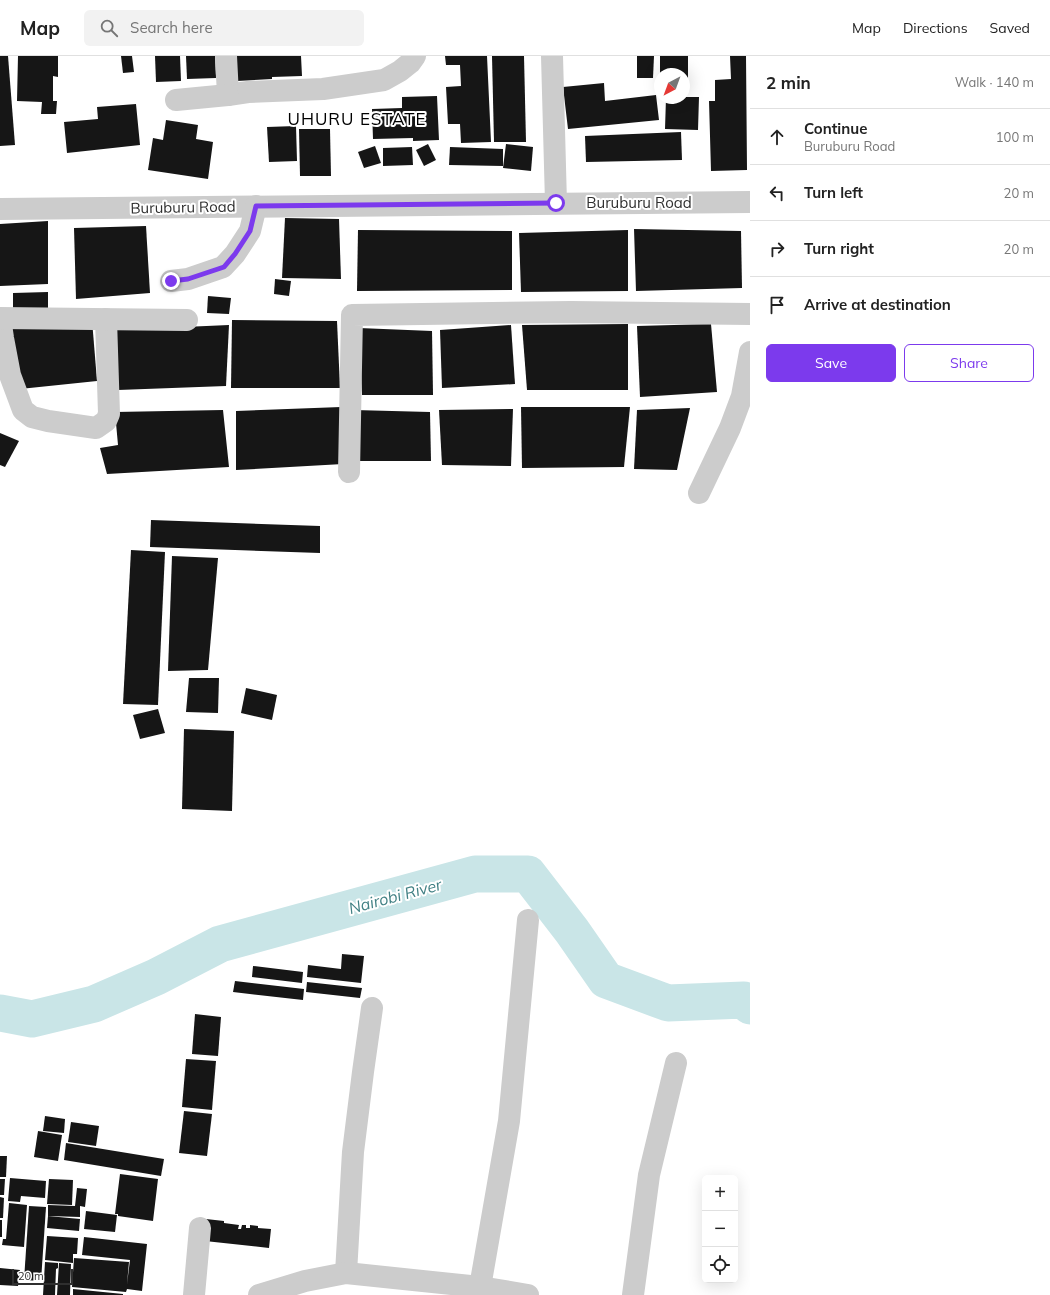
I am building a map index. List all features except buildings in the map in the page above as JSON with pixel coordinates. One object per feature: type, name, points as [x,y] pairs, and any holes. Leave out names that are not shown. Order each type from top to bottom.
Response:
[{"type":"street","points":[[226,56],[228,95]]},
{"type":"street","points":[[176,100],[248,92],[323,89],[384,80],[400,71],[410,63],[415,56]]},
{"type":"street","points":[[552,56],[556,203]]},
{"type":"street","name":"Buruburu Road","points":[[0,209],[750,202]]},
{"type":"street","points":[[171,281],[188,279],[224,267],[235,254],[250,231],[256,206]]},
{"type":"street","points":[[350,472],[352,315],[571,312],[750,314]]},
{"type":"street","points":[[106,319],[110,414],[106,421],[96,428],[48,421],[32,417],[23,410],[10,375],[0,318],[106,319],[187,320]]},
{"type":"street","points":[[699,493],[730,428],[742,396],[750,352]]},
{"type":"street","points":[[480,1287],[509,1121],[528,920]]},
{"type":"street","points":[[346,1274],[353,1152],[372,1008]]},
{"type":"street","points":[[633,1295],[649,1175],[676,1063]]},
{"type":"street","points":[[194,1295],[200,1228]]},
{"type":"street","points":[[259,1295],[305,1281],[346,1274],[480,1287],[528,1295]]},
{"type":"waterway","name":"Nairobi River","points":[[0,1013],[32,1019],[94,1004],[156,977],[220,944],[475,874],[528,874],[572,931],[606,980],[668,1003],[744,1000],[750,1006]]},
{"type":"district","name":"UHURU ESTATE","points":[[357,118]]},
{"type":"route","points":[[171,281],[188,279],[224,267],[235,254],[250,231],[256,206],[556,203]]}]
